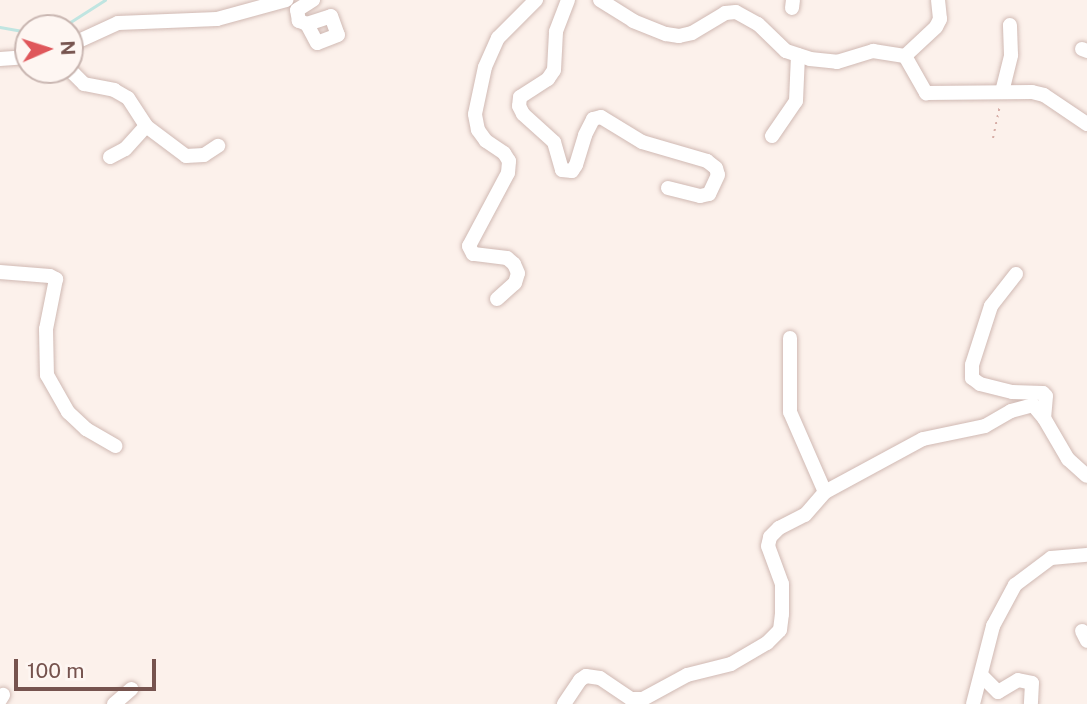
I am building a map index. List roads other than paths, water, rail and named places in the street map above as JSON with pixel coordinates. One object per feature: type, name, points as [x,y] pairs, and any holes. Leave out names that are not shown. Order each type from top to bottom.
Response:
[{"type":"street","points":[[84,39],[118,23],[217,19],[286,0]]},
{"type":"street","points":[[307,24],[299,21],[298,10],[313,0]]},
{"type":"street","points":[[497,299],[515,283],[518,273],[514,264],[507,258],[473,254],[469,246],[508,173],[509,161],[504,153],[486,141],[478,130],[475,114],[485,67],[498,38],[536,0]]},
{"type":"street","points":[[568,0],[556,32],[554,70],[548,79],[520,97],[523,114],[554,142],[562,170],[572,171],[593,119],[601,117],[642,142],[707,161],[716,168],[719,175],[709,194],[700,197],[668,188]]},
{"type":"street","points":[[600,0],[634,21],[666,34],[679,36],[692,33],[725,13],[736,12],[758,24],[777,45],[798,55],[830,63],[873,51],[905,56]]},
{"type":"street","points":[[905,56],[936,27],[940,19],[938,0]]},
{"type":"street","points":[[1002,92],[1010,66],[1010,25]]},
{"type":"street","points":[[772,135],[796,101],[798,55]]},
{"type":"street","points":[[905,56],[926,93],[1002,92],[1044,95],[1087,124]]},
{"type":"street","points":[[84,84],[114,90],[128,98],[146,126],[186,156],[204,155],[218,146]]},
{"type":"street","points":[[110,157],[125,149],[146,126]]},
{"type":"street","points":[[0,272],[50,276],[56,279],[46,329],[47,375],[68,412],[86,429],[115,446]]},
{"type":"street","points":[[1016,274],[991,306],[972,366],[972,378],[980,384],[1012,392],[1043,393],[1046,397],[1044,418]]},
{"type":"street","points":[[790,338],[790,412],[825,492]]},
{"type":"street","points":[[564,704],[580,680],[586,676],[600,678],[631,699],[643,699],[687,675],[730,664],[767,643],[780,630],[782,614],[782,584],[768,547],[770,537],[779,528],[806,515],[825,492],[923,439],[985,426],[1023,407],[1033,405],[1044,418],[1068,459],[1087,476]]},
{"type":"street","points":[[973,704],[993,626],[1015,585],[1051,558],[1087,555]]},
{"type":"street","points":[[981,675],[998,692],[1018,680],[1032,683],[1031,704]]},
{"type":"street","points":[[114,704],[131,689]]},
{"type":"waterway","points":[[83,14],[105,0]]},
{"type":"waterway","points":[[0,27],[14,30]]}]
